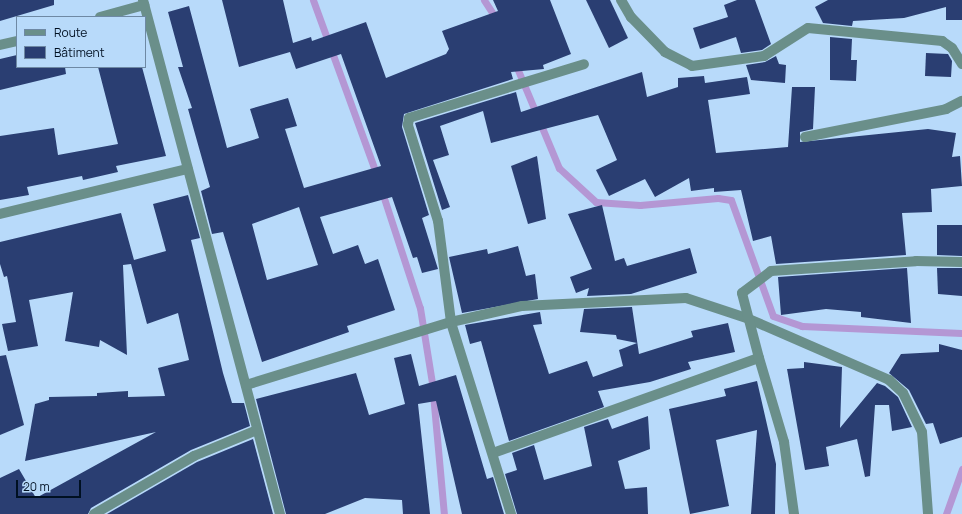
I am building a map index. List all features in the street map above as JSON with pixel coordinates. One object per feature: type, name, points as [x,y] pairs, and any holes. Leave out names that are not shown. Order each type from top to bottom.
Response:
[{"type":"street","points":[[622,0],[630,17],[665,52],[692,66],[764,56],[808,28],[942,41],[952,48],[962,64]]},
{"type":"street","points":[[103,16],[143,2],[280,514]]},
{"type":"street","points":[[0,45],[16,40]]},
{"type":"street","points":[[511,514],[451,322],[438,221],[408,125],[409,118],[529,79],[584,64]]},
{"type":"street","points":[[805,137],[946,109],[962,101]]},
{"type":"street","points":[[0,214],[188,169]]},
{"type":"street","points":[[794,514],[784,442],[759,358],[742,292],[758,278],[817,266],[962,262]]},
{"type":"street","points":[[246,385],[451,322],[537,303],[686,298],[749,319],[889,380],[903,393],[922,432],[928,514]]},
{"type":"street","points":[[493,453],[759,358]]},
{"type":"street","points":[[94,514],[194,456],[257,430]]},
{"type":"building","points":[[0,0],[54,0],[54,5],[0,21]]},
{"type":"building","points":[[222,0],[283,0],[293,43],[311,37],[312,41],[366,22],[386,78],[446,54],[449,49],[442,31],[498,11],[493,0],[550,0],[571,54],[543,65],[544,69],[511,72],[513,79],[404,114],[402,127],[429,215],[422,218],[438,269],[422,273],[417,257],[413,258],[392,197],[320,217],[333,254],[358,245],[365,264],[378,259],[395,310],[347,326],[349,332],[262,362],[223,232],[212,234],[201,191],[210,187],[188,109],[192,108],[178,67],[183,67],[168,12],[189,6],[227,148],[259,138],[250,109],[288,98],[297,126],[285,129],[304,188],[381,166],[341,54],[296,69],[290,52],[239,67]],"holes":[[[299,207],[318,265],[267,280],[252,224]]]},
{"type":"building","points":[[586,0],[610,0],[628,38],[609,48]]},
{"type":"building","points":[[737,0],[755,0],[771,44],[762,50],[741,53],[736,37],[700,49],[693,28],[728,17],[724,5]]},
{"type":"building","points":[[828,0],[962,0],[962,20],[946,20],[946,7],[904,18],[853,21],[852,26],[823,23],[815,7]]},
{"type":"building","points":[[830,37],[852,39],[851,60],[857,60],[856,81],[830,80]]},
{"type":"building","points":[[926,53],[948,54],[952,61],[951,77],[925,76]]},
{"type":"building","points":[[16,55],[16,68],[65,68],[66,74],[0,90],[0,59]]},
{"type":"building","points":[[776,56],[779,64],[786,65],[785,83],[751,80],[746,65],[765,62]]},
{"type":"building","points":[[98,68],[142,68],[166,156],[116,166],[118,172],[83,180],[82,176],[27,187],[29,195],[0,200],[0,136],[54,128],[58,155],[118,144]]},
{"type":"building","points":[[642,72],[647,97],[678,87],[678,78],[704,76],[705,83],[747,77],[750,94],[708,100],[716,153],[788,147],[792,87],[815,87],[813,129],[800,132],[800,142],[928,129],[956,133],[952,157],[960,156],[962,186],[931,189],[932,212],[902,213],[906,255],[776,264],[771,236],[753,241],[741,190],[714,192],[714,188],[691,191],[689,178],[655,197],[645,179],[609,196],[596,170],[617,160],[598,115],[491,143],[483,111],[440,126],[449,155],[433,160],[450,207],[442,210],[415,123],[516,92],[521,112]]},
{"type":"building","points":[[537,156],[546,219],[528,224],[511,166]]},
{"type":"building","points":[[188,195],[200,238],[191,240],[223,373],[232,403],[244,403],[250,426],[191,450],[91,508],[88,514],[0,514],[0,478],[19,469],[36,498],[156,432],[25,461],[35,404],[49,400],[49,397],[97,396],[97,393],[128,391],[128,397],[165,396],[158,368],[189,360],[178,313],[147,324],[131,264],[123,265],[127,355],[100,340],[99,347],[65,341],[73,292],[29,300],[38,346],[8,351],[2,324],[16,322],[7,276],[4,277],[0,264],[0,242],[121,213],[134,260],[166,251],[153,204]]},
{"type":"building","points":[[602,205],[615,261],[624,258],[627,266],[690,248],[697,273],[631,294],[587,296],[589,288],[576,293],[570,277],[592,269],[568,214]]},
{"type":"building","points":[[937,225],[962,225],[962,256],[937,255]]},
{"type":"building","points":[[518,246],[526,276],[535,274],[538,299],[462,313],[449,257],[487,249],[488,254]]},
{"type":"building","points":[[907,268],[911,323],[861,317],[861,312],[826,309],[781,315],[778,277]]},
{"type":"building","points":[[937,268],[962,268],[962,296],[938,294]]},
{"type":"building","points":[[632,307],[639,354],[693,337],[691,331],[728,323],[735,352],[688,362],[691,369],[650,382],[598,391],[604,407],[509,441],[481,341],[470,344],[465,325],[540,312],[542,324],[533,325],[549,374],[587,361],[593,377],[623,366],[619,350],[637,343],[617,339],[616,335],[580,332],[584,309]]},
{"type":"building","points":[[939,344],[962,350],[962,437],[940,444],[933,423],[926,424],[909,390],[889,373],[901,354],[939,352]]},
{"type":"building","points":[[411,354],[419,386],[456,375],[487,479],[493,477],[504,514],[462,514],[436,401],[418,404],[430,514],[403,514],[402,500],[365,498],[325,514],[286,514],[256,399],[356,373],[369,415],[405,404],[394,358]]},
{"type":"building","points":[[6,355],[24,425],[0,435],[0,356]]},
{"type":"building","points":[[804,362],[842,367],[840,428],[877,383],[885,386],[898,397],[912,427],[892,431],[889,405],[875,405],[870,476],[865,477],[857,439],[826,447],[829,466],[805,470],[787,369],[804,368]]},
{"type":"building","points":[[757,381],[776,464],[775,514],[751,514],[757,430],[716,440],[729,506],[690,514],[669,409],[726,396],[724,389]]},
{"type":"building","points":[[648,416],[650,449],[618,461],[625,489],[647,487],[648,514],[517,514],[505,474],[517,470],[512,453],[534,445],[544,480],[592,466],[584,427],[608,419],[612,429]]},
{"type":"building","points":[[253,439],[273,514],[107,514],[197,462]]},
{"type":"waterway","points":[[313,0],[377,176]]},
{"type":"waterway","points":[[484,0],[497,20]]},
{"type":"waterway","points":[[515,63],[559,168],[596,202],[640,205],[718,198],[731,200],[773,316],[802,326],[962,333]]},
{"type":"waterway","points":[[382,192],[420,308],[432,383],[444,514]]},
{"type":"waterway","points":[[946,514],[962,469]]}]
